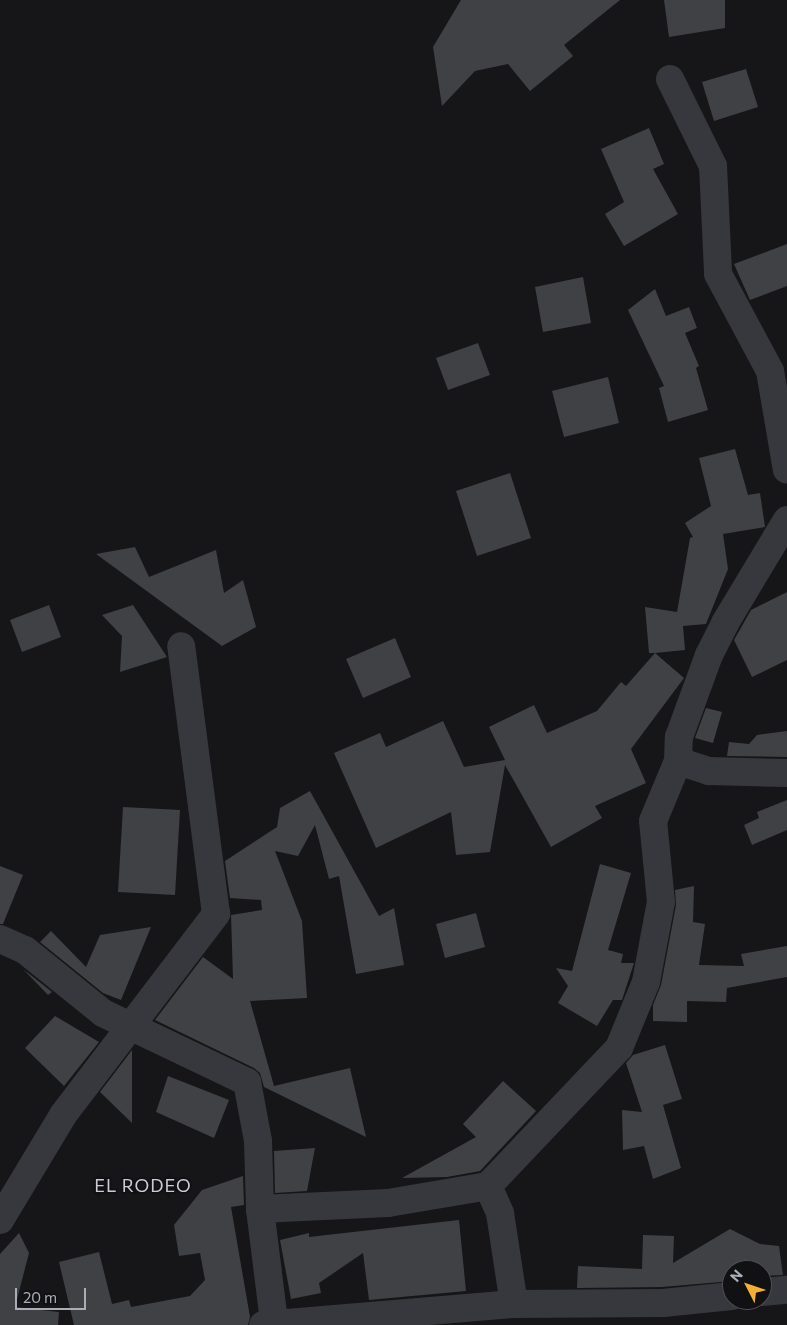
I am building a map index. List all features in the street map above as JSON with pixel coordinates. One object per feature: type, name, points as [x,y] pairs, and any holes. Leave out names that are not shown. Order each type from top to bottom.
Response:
[{"type":"street","points":[[670,79],[713,166],[718,274],[778,366],[787,470]]},
{"type":"street","points":[[260,1210],[388,1203],[488,1186],[618,1048],[646,982],[661,902],[653,821],[678,761],[679,738],[710,655],[787,520]]},
{"type":"street","points":[[0,1220],[63,1115],[216,914],[181,646]]},
{"type":"street","points":[[678,761],[709,771],[787,773]]},
{"type":"street","points":[[0,939],[25,950],[103,1013],[132,1024],[246,1082],[258,1142],[260,1210],[268,1324],[514,1304],[663,1303],[722,1297]]},
{"type":"street","points":[[488,1186],[500,1212],[514,1304]]},
{"type":"street","points":[[772,1291],[787,1290]]},
{"type":"building","points":[[461,0],[620,0],[564,45],[573,56],[530,91],[508,64],[475,71],[442,106],[433,47]]},
{"type":"building","points":[[664,0],[725,0],[725,28],[669,37]]},
{"type":"building","points":[[746,69],[758,107],[714,121],[702,82]]},
{"type":"building","points":[[649,128],[664,164],[653,169],[678,214],[624,246],[605,214],[624,202],[601,149]]},
{"type":"building","points":[[787,244],[787,286],[750,300],[734,264]]},
{"type":"building","points":[[583,277],[591,323],[543,332],[535,287]]},
{"type":"building","points":[[655,289],[666,316],[689,307],[697,328],[685,333],[699,366],[696,368],[708,410],[668,422],[659,388],[664,386],[628,310]]},
{"type":"building","points":[[478,343],[490,375],[448,390],[436,358]]},
{"type":"building","points":[[608,377],[619,423],[564,437],[552,391]]},
{"type":"building","points":[[735,449],[748,495],[760,493],[765,527],[723,534],[728,569],[706,624],[683,626],[685,650],[649,653],[645,607],[677,612],[690,538],[693,537],[685,523],[711,506],[699,458]]},
{"type":"building","points":[[510,473],[531,538],[477,556],[456,491]]},
{"type":"building","points":[[135,547],[149,577],[216,550],[224,593],[243,580],[256,627],[222,646],[96,554]]},
{"type":"building","points":[[787,592],[787,660],[752,677],[734,640],[751,610]]},
{"type":"building","points":[[49,605],[61,637],[22,652],[10,620]]},
{"type":"building","points":[[133,605],[167,657],[120,672],[122,636],[102,615]]},
{"type":"building","points":[[395,638],[411,677],[363,698],[346,659]]},
{"type":"building","points":[[655,653],[684,678],[631,749],[646,783],[595,806],[602,818],[551,847],[505,765],[490,852],[456,855],[451,812],[376,848],[334,753],[380,733],[386,747],[443,721],[464,767],[505,760],[489,727],[534,705],[547,733],[597,711],[621,682],[626,686]]},
{"type":"building","points":[[706,708],[722,712],[713,743],[695,738]]},
{"type":"building","points":[[787,731],[787,757],[727,756],[729,742],[749,744],[757,735]]},
{"type":"building","points":[[310,791],[379,916],[394,908],[404,965],[356,974],[339,876],[329,879],[315,825],[298,856],[275,851],[302,921],[307,998],[250,1001],[274,1086],[350,1068],[366,1137],[264,1087],[260,1073],[254,1068],[155,1020],[203,957],[233,979],[231,915],[262,910],[261,900],[230,898],[225,861],[277,827],[280,808]]},
{"type":"building","points":[[787,800],[787,830],[752,845],[744,825],[759,818],[757,812]]},
{"type":"building","points":[[123,807],[180,810],[175,895],[118,892]]},
{"type":"building","points":[[600,864],[631,873],[608,950],[623,954],[621,963],[634,963],[622,1000],[613,1000],[597,1026],[558,1003],[568,986],[556,968],[572,971]]},
{"type":"building","points":[[0,866],[23,875],[3,924],[0,924]]},
{"type":"building","points":[[694,886],[693,922],[705,924],[699,965],[744,966],[741,954],[787,946],[787,977],[727,988],[726,1002],[687,1001],[687,1022],[653,1021],[653,1005],[661,985],[676,905],[675,890]]},
{"type":"building","points":[[476,913],[485,947],[445,958],[436,924]]},
{"type":"building","points":[[151,927],[121,1000],[103,993],[40,942],[51,931],[86,967],[100,935]]},
{"type":"building","points":[[23,969],[52,992],[48,995]]},
{"type":"building","points":[[55,1016],[99,1042],[64,1086],[25,1048]]},
{"type":"building","points":[[665,1045],[682,1099],[663,1105],[681,1168],[653,1179],[644,1146],[623,1150],[622,1110],[642,1112],[626,1063],[633,1055]]},
{"type":"building","points":[[132,1050],[132,1123],[100,1092]]},
{"type":"building","points":[[168,1076],[229,1100],[214,1138],[156,1112]]},
{"type":"building","points":[[503,1081],[536,1111],[480,1171],[447,1177],[402,1178],[476,1137],[463,1124]]},
{"type":"building","points":[[315,1148],[307,1191],[275,1193],[274,1151]]},
{"type":"building","points":[[243,1176],[244,1205],[231,1207],[250,1317],[248,1325],[74,1325],[59,1262],[99,1252],[112,1304],[129,1300],[131,1307],[190,1296],[205,1280],[200,1253],[179,1256],[174,1225],[202,1190]]},
{"type":"building","points":[[459,1220],[466,1291],[369,1300],[363,1253],[319,1283],[321,1293],[291,1299],[280,1240],[309,1233],[309,1237]]},
{"type":"building","points":[[730,1229],[760,1244],[779,1246],[783,1275],[772,1276],[772,1260],[722,1260],[722,1282],[662,1287],[577,1288],[578,1266],[642,1269],[643,1235],[674,1236],[673,1263]]},
{"type":"building","points":[[19,1233],[29,1253],[15,1307],[59,1312],[58,1325],[0,1325],[0,1254]]},
{"type":"district","name":"EL RODEO","points":[[143,1185]]}]
